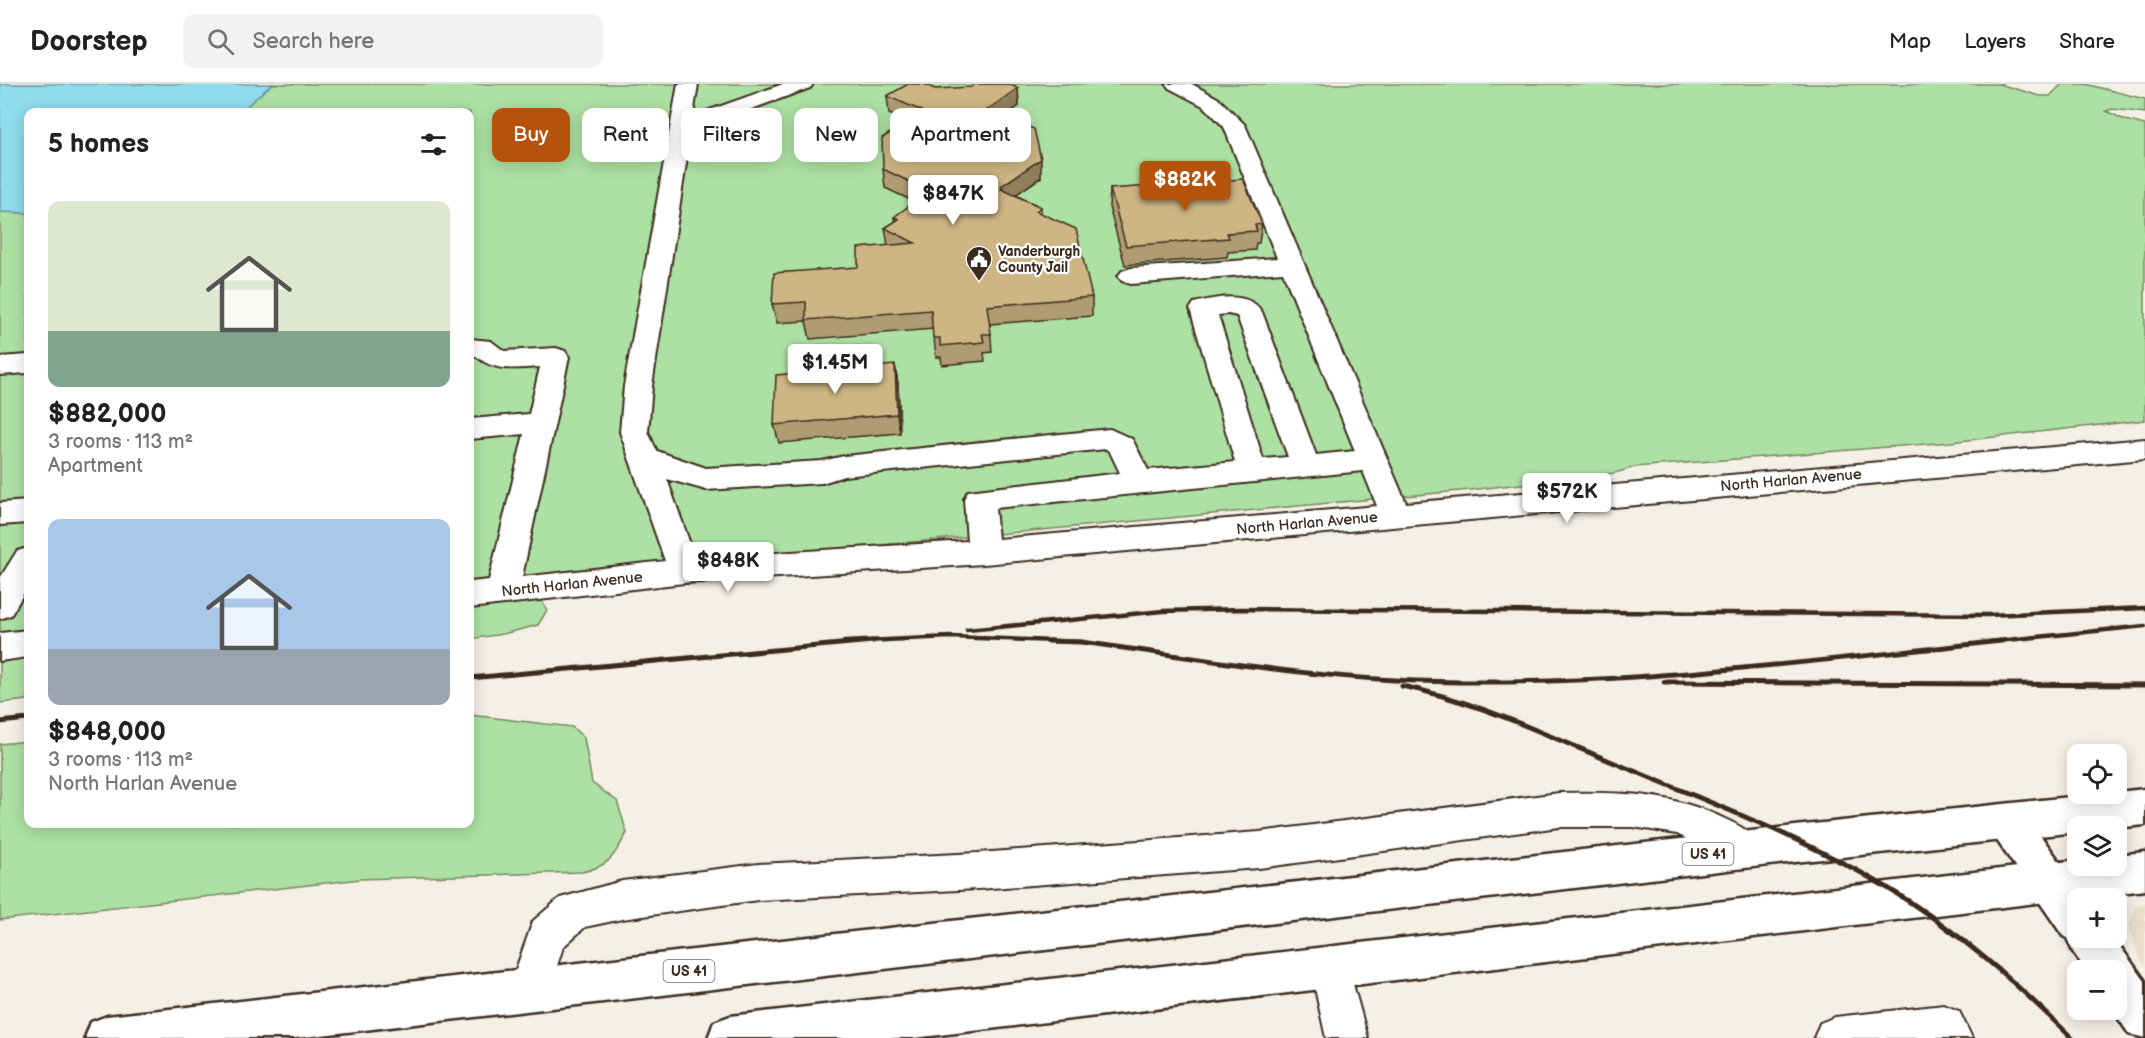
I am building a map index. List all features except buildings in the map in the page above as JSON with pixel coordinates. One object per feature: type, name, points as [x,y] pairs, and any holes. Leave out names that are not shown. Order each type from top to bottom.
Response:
[{"type":"main road","name":"US 41","points":[[107,1038],[1743,850],[2145,807]]},
{"type":"main road","points":[[2008,823],[2067,907]]},
{"type":"main road","points":[[730,1038],[2145,871]]},
{"type":"main road","points":[[2127,992],[2145,1018]]},
{"type":"street","points":[[685,108],[688,84]]},
{"type":"street","points":[[734,108],[804,84]]},
{"type":"street","points":[[1176,84],[1212,103],[1234,125],[1396,515]]},
{"type":"street","points":[[681,132],[638,386],[634,432],[684,571]]},
{"type":"street","points":[[1131,276],[1292,264]]},
{"type":"street","points":[[1252,471],[1203,309],[1234,306],[1245,307],[1250,312],[1306,466]]},
{"type":"street","points":[[474,348],[482,347],[498,360],[556,357],[503,591]]},
{"type":"street","points":[[0,366],[24,364]]},
{"type":"street","points":[[474,429],[541,423]]},
{"type":"street","points":[[645,458],[679,472],[706,479],[822,472],[844,466],[1110,439],[1122,446],[1138,481]]},
{"type":"street","name":"North Harlan Avenue","points":[[474,595],[684,571],[984,552],[2145,449]]},
{"type":"street","points":[[984,552],[979,499],[1138,481],[1373,460]]},
{"type":"street","points":[[0,514],[24,512]]},
{"type":"street","points":[[0,606],[19,562]]},
{"type":"street","points":[[0,647],[24,644]]},
{"type":"street","points":[[530,989],[547,935],[574,910],[622,900],[758,882],[1170,858],[1418,831],[1558,810],[1640,809],[1688,818],[1721,834],[1743,850]]},
{"type":"street","points":[[1330,966],[1347,1038]]},
{"type":"street","points":[[2127,975],[2145,973]]},
{"type":"street","points":[[1835,1038],[1944,1026],[1951,1038]]},
{"type":"shaded area","points":[[2145,904],[2145,966],[2138,955],[2129,925],[2136,906]]},
{"type":"green space","points":[[272,84],[1999,84],[2040,96],[2050,96],[2062,84],[2085,84],[2145,99],[2145,113],[2113,109],[2106,111],[2125,120],[2145,125],[2145,420],[1951,442],[1635,467],[1615,473],[1470,490],[559,575],[541,600],[547,610],[538,625],[474,638],[474,108],[245,108]]},
{"type":"green space","points":[[0,212],[24,213],[24,700],[0,703]]},
{"type":"green space","points":[[474,715],[572,727],[584,738],[592,783],[617,801],[627,833],[610,859],[599,867],[582,872],[361,879],[0,920],[0,744],[24,741],[24,828],[474,828]]},
{"type":"water","points":[[0,84],[272,84],[245,108],[24,108],[24,213],[0,212]]},
{"type":"railway","points":[[967,630],[1163,611],[1241,609],[1988,615],[2145,608]]},
{"type":"railway","points":[[1988,642],[2145,626]]},
{"type":"railway","points":[[844,642],[950,637],[1083,642]]},
{"type":"railway","points":[[474,678],[873,641]]},
{"type":"railway","points":[[1048,641],[1081,642],[1356,678],[1471,682],[1623,678],[1775,665],[2002,641]]},
{"type":"railway","points":[[1664,682],[2145,685]]},
{"type":"railway","points":[[1402,686],[1456,700],[1533,729],[1750,819],[1853,868],[1911,903],[1960,938],[2006,976],[2072,1038]]},
{"type":"railway","points":[[0,722],[24,719]]},
{"type":"place","name":"Vanderburgh County Jail","points":[[979,282]]}]
